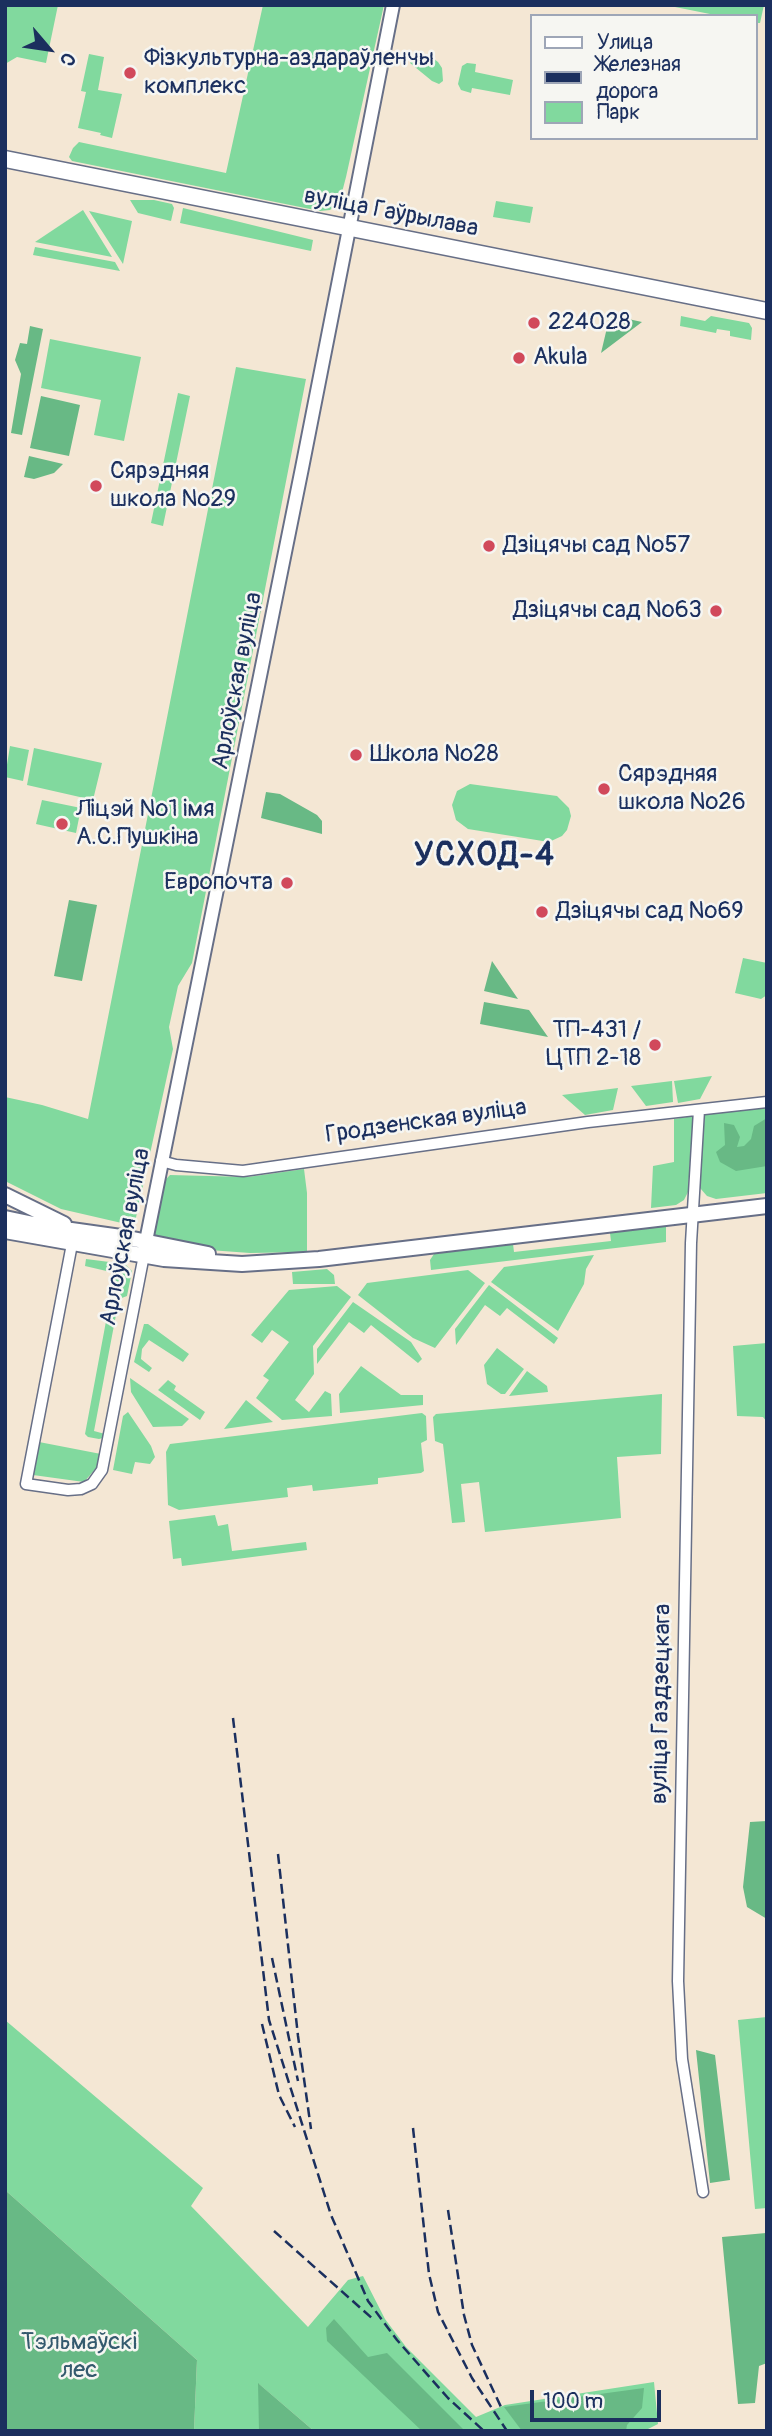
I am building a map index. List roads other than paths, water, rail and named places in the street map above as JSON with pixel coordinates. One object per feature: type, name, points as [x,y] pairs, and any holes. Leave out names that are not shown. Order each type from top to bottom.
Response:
[{"type":"main road","name":"вуліца Гаўрылава","points":[[5,159],[767,311]]},
{"type":"main road","points":[[5,1195],[75,1237]]},
{"type":"main road","points":[[5,1231],[75,1237],[262,1262],[319,1259],[767,1206]]},
{"type":"main road","points":[[5,1218],[75,1237]]},
{"type":"street","name":"Арлоўская вуліца","points":[[75,1237],[26,1485],[75,1490],[92,1484],[104,1465],[161,1161],[272,620],[393,5]]},
{"type":"street","name":"Гродзенская вуліца","points":[[161,1161],[176,1165],[243,1171],[588,1122],[767,1102]]},
{"type":"street","points":[[692,1216],[699,1110]]},
{"type":"street","name":"вуліца Газдзецкага","points":[[692,1216],[678,1981],[681,2059],[703,2192]]},
{"type":"railway","points":[[233,1718],[269,2020],[331,2215],[368,2301],[397,2340],[448,2398],[484,2431]]},
{"type":"railway","points":[[278,1854],[311,2129]]},
{"type":"railway","points":[[272,1958],[298,2081]]},
{"type":"railway","points":[[262,2024],[279,2095],[295,2127]]},
{"type":"railway","points":[[413,2128],[429,2274],[438,2312],[472,2378],[507,2431]]},
{"type":"railway","points":[[448,2210],[464,2315],[472,2345],[501,2407]]},
{"type":"railway","points":[[274,2231],[374,2320]]},
{"type":"place","name":"Фізкультурна-аздараўленчы комплекс","points":[[130,73]]},
{"type":"place","name":"224028","points":[[534,323]]},
{"type":"place","name":"Akula","points":[[519,358]]},
{"type":"place","name":"Сярэдняя школа №29","points":[[96,486]]},
{"type":"place","name":"Дзіцячы сад №57","points":[[489,546]]},
{"type":"place","name":"Дзіцячы сад №63","points":[[716,611]]},
{"type":"place","name":"Школа №28","points":[[356,755]]},
{"type":"place","name":"Сярэдняя школа №26","points":[[604,789]]},
{"type":"place","name":"Ліцэй №1 імя А.С.Пушкіна","points":[[62,824]]},
{"type":"place","name":"Европочта","points":[[287,883]]},
{"type":"place","name":"Дзіцячы сад №69","points":[[542,912]]},
{"type":"place","name":"ТП-431 / ЦТП 2-18","points":[[655,1045]]},
{"type":"district","name":"УСХОД-4","points":[[485,857]]},
{"type":"park label","name":"Тэльмаўскі лес","points":[[79,2357]]}]
